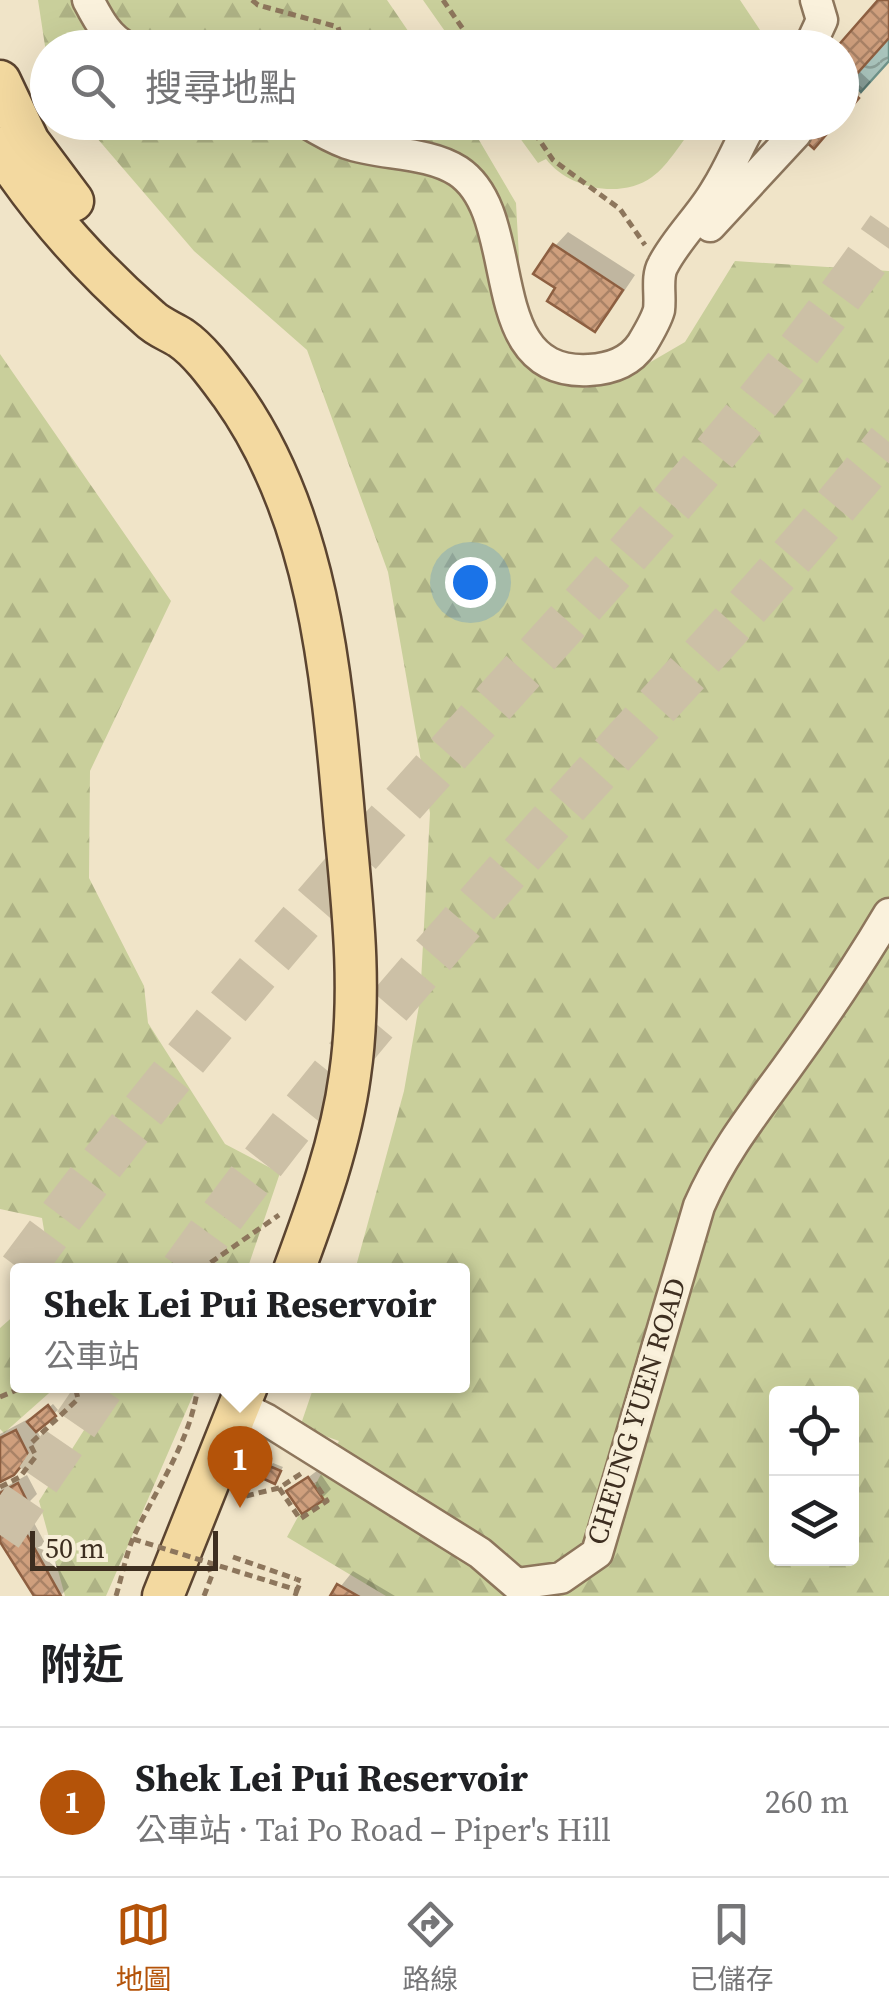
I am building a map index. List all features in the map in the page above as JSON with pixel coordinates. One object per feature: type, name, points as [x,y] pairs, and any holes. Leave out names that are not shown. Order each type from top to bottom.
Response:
[{"type":"main road","points":[[0,80],[29,142],[53,178],[168,306],[184,340],[229,391],[250,423],[290,506],[312,588],[339,756],[355,925],[355,1033],[342,1119],[296,1263]]},
{"type":"main road","points":[[0,148],[36,198],[94,264],[152,322],[184,340]]},
{"type":"main road","points":[[163,1596],[243,1396]]},
{"type":"lane","points":[[88,0],[107,30]]},
{"type":"lane","points":[[816,0],[822,20],[817,30]]},
{"type":"lane","points":[[340,140],[431,161],[457,170],[474,186],[491,216],[522,336],[536,354],[572,370],[622,362],[640,347],[690,253],[714,220],[789,140]]},
{"type":"lane","points":[[658,311],[660,268],[716,192],[743,140]]},
{"type":"lane","name":"CHEUNG YUEN ROAD","points":[[243,1396],[267,1420],[480,1553],[516,1584],[561,1578],[597,1553],[699,1206],[712,1176],[730,1145],[850,981],[889,914]]},
{"type":"path","points":[[252,0],[258,5],[338,26],[339,30]]},
{"type":"path","points":[[443,0],[464,30]]},
{"type":"path","points":[[539,140],[553,160],[620,209],[660,268]]},
{"type":"path","points":[[210,1263],[278,1217],[291,1203]]},
{"type":"path","points":[[0,1487],[20,1478],[36,1456],[30,1444],[73,1407],[77,1393]]},
{"type":"path","points":[[116,1596],[133,1539],[176,1463],[197,1393]]},
{"type":"path","points":[[246,1496],[279,1488],[306,1470],[327,1501],[300,1519],[279,1488]]},
{"type":"path","points":[[133,1539],[296,1593],[301,1581],[233,1557]]},
{"type":"path","points":[[204,1596],[212,1574],[207,1564]]},
{"type":"green space","points":[[38,0],[387,0],[407,30],[43,30]]},
{"type":"green space","points":[[423,0],[740,0],[760,30],[444,30]]},
{"type":"green space","points":[[99,140],[479,140],[516,203],[516,289],[527,323],[534,370],[586,388],[630,374],[685,342],[735,261],[889,271],[889,1596],[386,1596],[287,1537],[339,1441],[300,1427],[312,1393],[470,1393],[470,1263],[357,1263],[404,1091],[420,1000],[430,813],[388,572],[307,350],[194,251]]},
{"type":"green space","points":[[521,140],[684,140],[652,177],[625,188],[581,184],[546,159],[538,163]]},
{"type":"green space","points":[[0,354],[171,601],[90,771],[89,878],[144,986],[148,1023],[225,1144],[280,1173],[249,1263],[45,1263],[47,1248],[42,1218],[0,1209]]},
{"type":"green space","points":[[10,1319],[10,1393],[49,1393],[4,1433],[0,1429],[0,1328]]},
{"type":"green space","points":[[108,1393],[194,1393],[106,1596],[65,1596],[39,1501]]},
{"type":"water","points":[[889,19],[889,61],[861,92],[859,53]]},
{"type":"building","points":[[878,0],[889,0],[889,38],[859,71],[859,30],[852,30]]},
{"type":"building","points":[[804,140],[822,140],[814,149]]},
{"type":"building","points":[[553,244],[623,290],[595,332],[547,301],[555,288],[533,274]]},
{"type":"building","points":[[48,1405],[56,1416],[36,1432],[27,1422]]},
{"type":"building","points":[[16,1430],[29,1456],[14,1475],[0,1482],[0,1438]]},
{"type":"building","points":[[267,1465],[281,1471],[275,1484],[262,1478]]},
{"type":"building","points":[[308,1477],[324,1500],[302,1514],[286,1491]]},
{"type":"building","points":[[18,1483],[29,1505],[0,1516],[0,1493]]},
{"type":"building","points":[[17,1517],[61,1596],[34,1596],[0,1542],[0,1527]]},
{"type":"building","points":[[337,1584],[358,1596],[330,1596]]},
{"type":"tunnel","points":[[26,1263],[151,1101],[287,937],[708,462],[771,386],[889,228]]},
{"type":"tunnel","points":[[188,1263],[281,1138],[385,1011],[784,566],[889,442]]},
{"type":"tunnel","points":[[0,1535],[97,1393]]},
{"type":"place","name":"Shek Lei Pui Reservoir","points":[[240,1508]]}]
